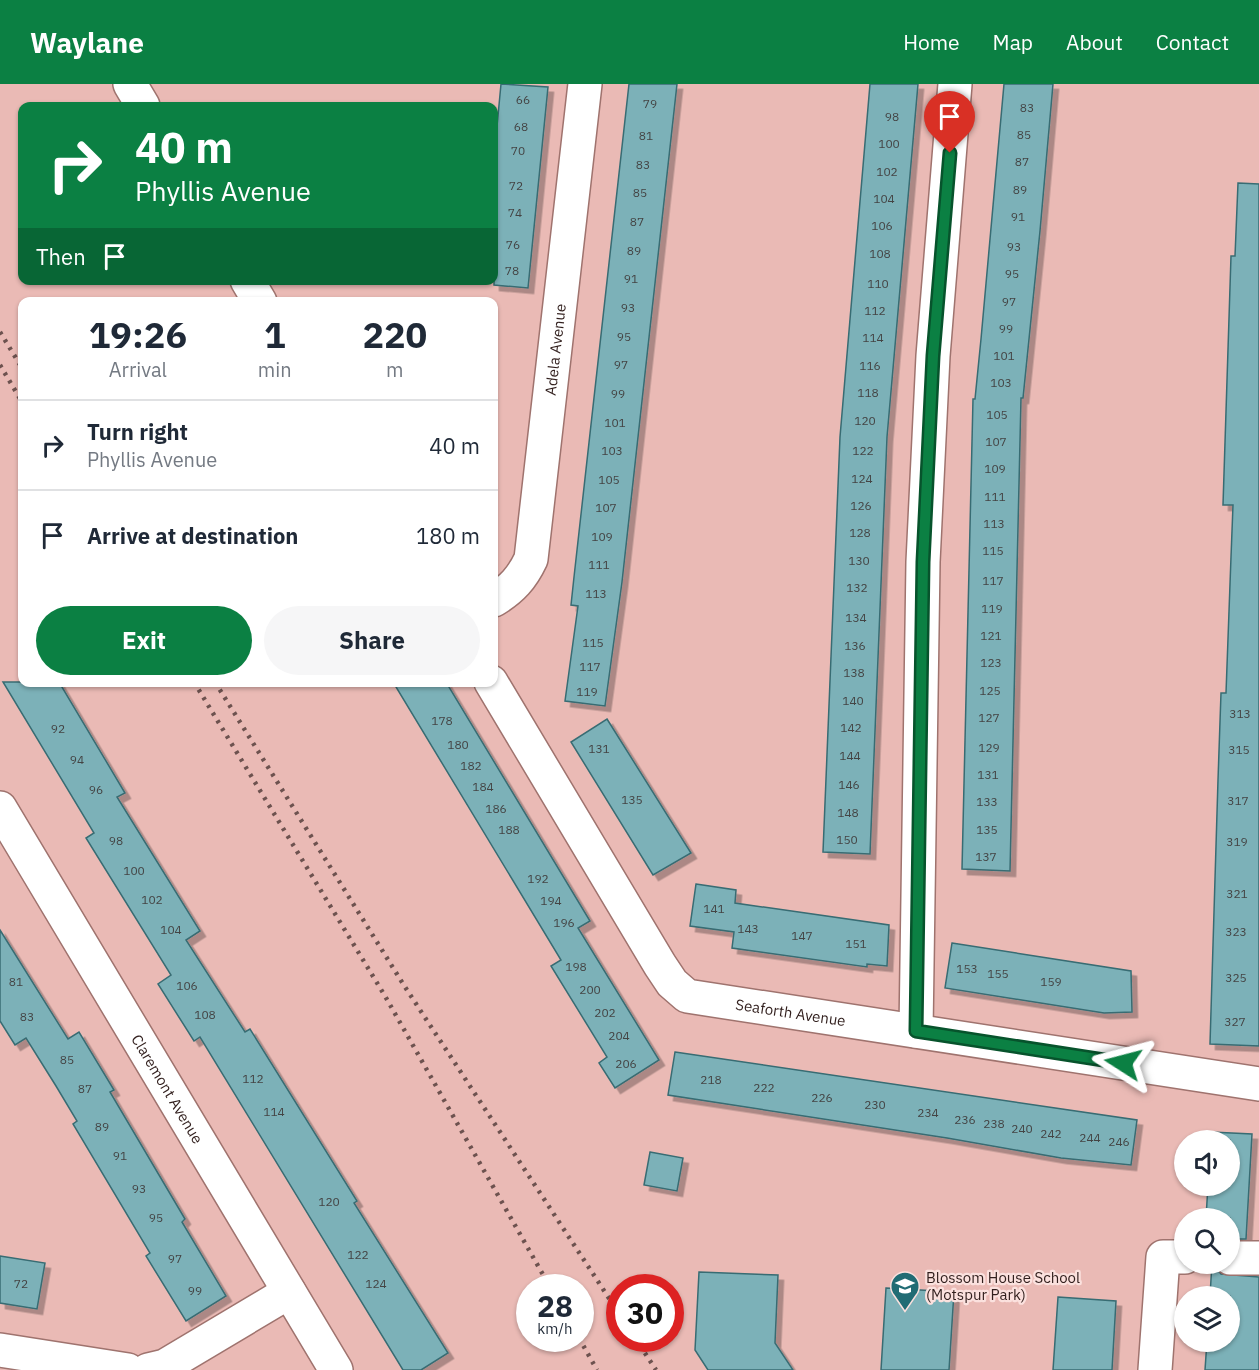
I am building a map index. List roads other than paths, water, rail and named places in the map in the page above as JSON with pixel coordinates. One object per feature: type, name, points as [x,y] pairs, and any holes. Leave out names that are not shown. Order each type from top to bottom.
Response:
[{"type":"street","points":[[130,84],[141,102]]},
{"type":"street","name":"Adela Avenue","points":[[498,598],[508,592],[522,577],[531,559],[585,84]]},
{"type":"street","points":[[916,1031],[924,550],[933,356],[955,84]]},
{"type":"street","name":"Seaforth Avenue","points":[[493,687],[660,965],[672,983],[687,996],[1259,1084]]},
{"type":"street","name":"Claremont Avenue","points":[[0,808],[336,1370]]},
{"type":"street","points":[[1155,1370],[1162,1257],[1174,1257]]},
{"type":"street","points":[[1240,1258],[1259,1258]]},
{"type":"street","points":[[148,1370],[165,1366],[289,1292]]},
{"type":"street","points":[[0,1350],[128,1370]]},
{"type":"railway","points":[[0,332],[18,361]]},
{"type":"railway","points":[[0,365],[18,395]]},
{"type":"railway","points":[[197,687],[385,996],[543,1274]]},
{"type":"railway","points":[[218,687],[405,987],[606,1294]]},
{"type":"railway","points":[[587,1352],[597,1370]]},
{"type":"railway","points":[[644,1352],[656,1370]]},
{"type":"place","name":"Blossom House School (Motspur Park)","points":[[905,1312]]}]
